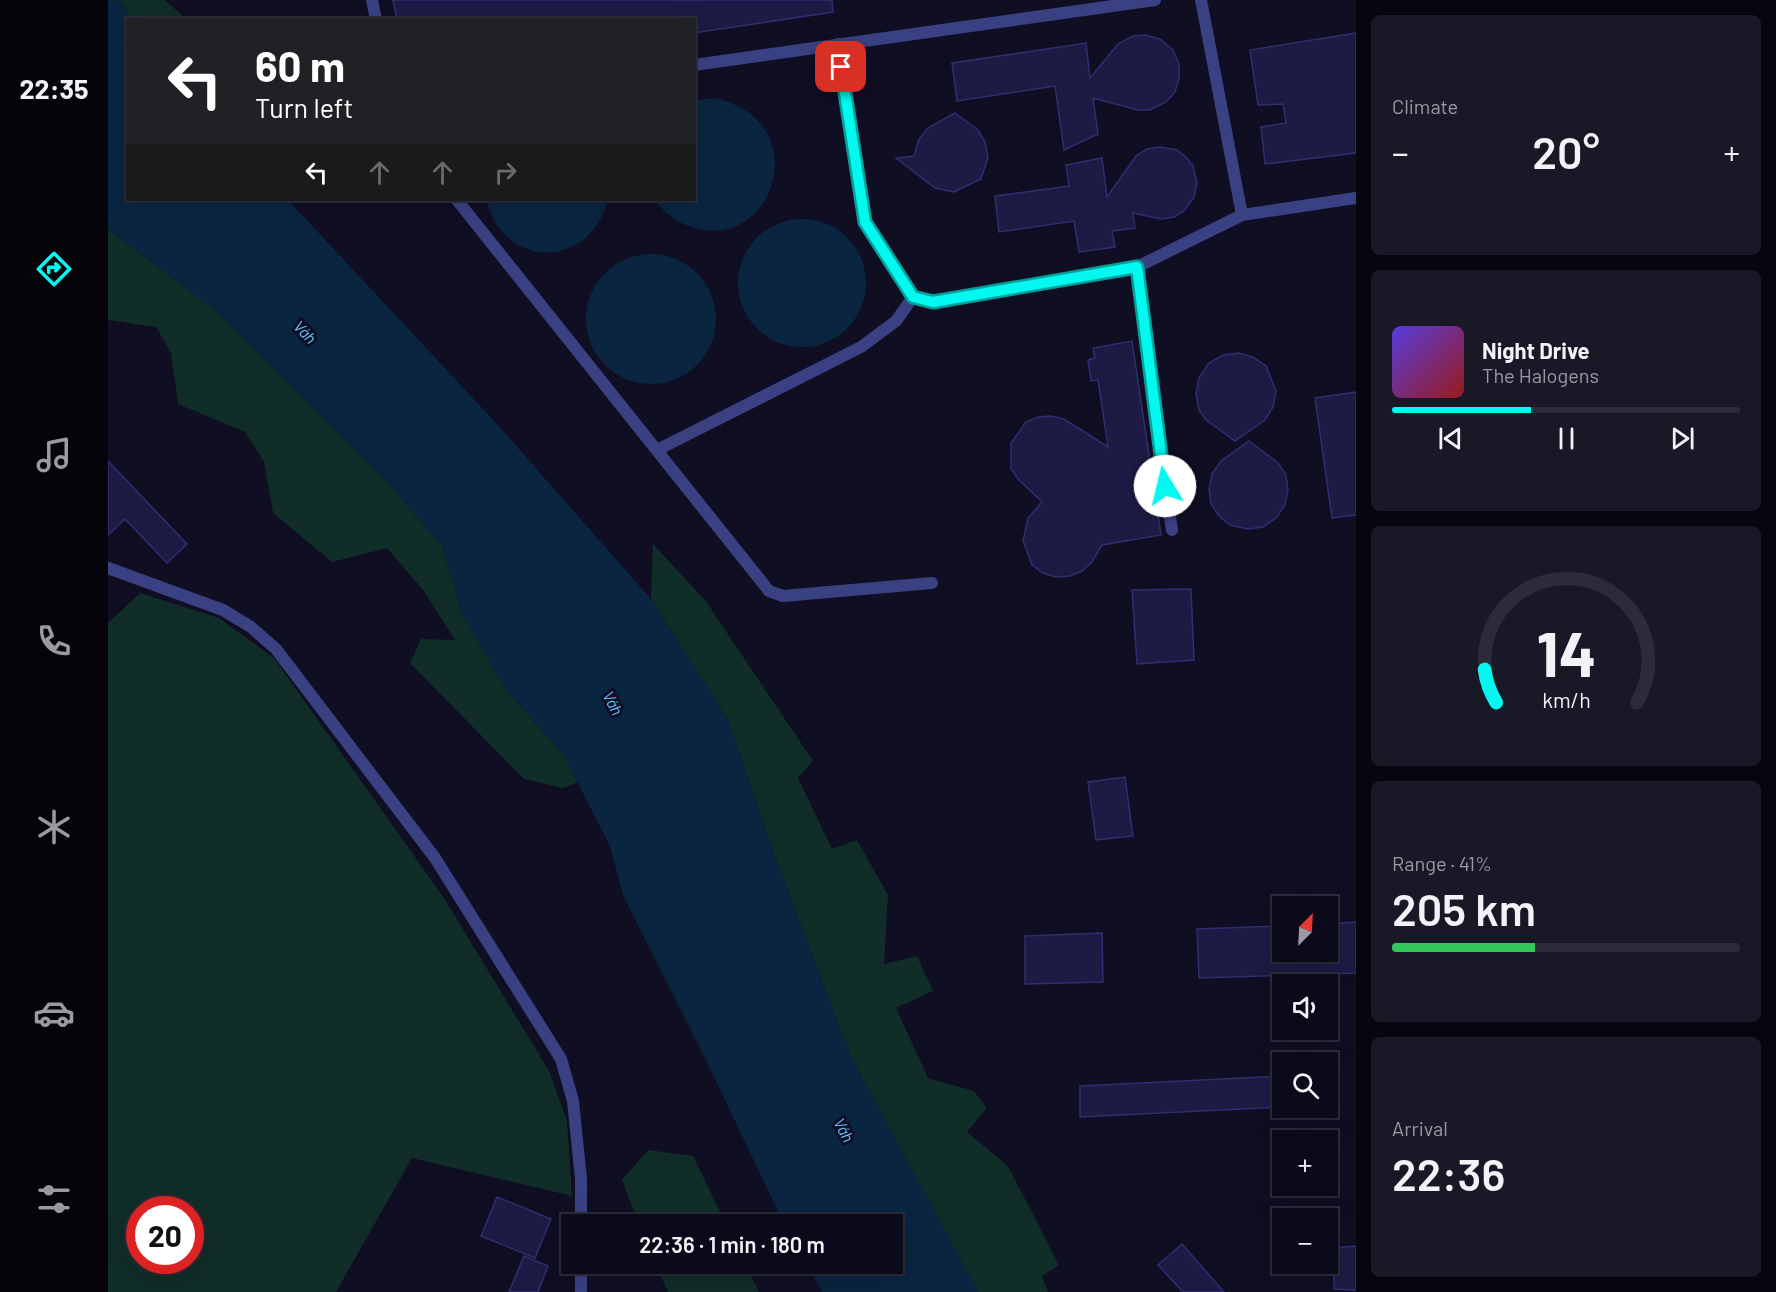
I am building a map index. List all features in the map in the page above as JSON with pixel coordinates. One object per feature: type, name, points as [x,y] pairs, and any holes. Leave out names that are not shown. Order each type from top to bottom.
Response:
[{"type":"street","points":[[372,0],[376,18]]},
{"type":"street","points":[[696,65],[1155,0]]},
{"type":"street","points":[[1201,0],[1242,215]]},
{"type":"street","points":[[838,44],[865,222],[913,297],[933,302],[1137,267],[1242,215],[1356,198]]},
{"type":"street","points":[[458,201],[770,591],[783,596],[932,583]]},
{"type":"street","points":[[1137,267],[1155,421],[1172,530]]},
{"type":"street","points":[[657,450],[861,347],[896,321],[913,297]]},
{"type":"street","points":[[108,568],[223,610],[257,631],[283,658],[435,858],[561,1059],[573,1101],[581,1179],[581,1214]]},
{"type":"street","points":[[581,1274],[581,1292]]},
{"type":"green space","points":[[119,0],[165,0],[185,18],[129,18]]},
{"type":"green space","points":[[108,229],[216,311],[387,482],[443,547],[461,612],[507,691],[563,754],[578,782],[563,788],[524,779],[410,663],[421,639],[455,640],[424,591],[387,548],[332,562],[273,513],[264,462],[245,432],[178,404],[171,353],[156,327],[108,320]]},
{"type":"green space","points":[[653,544],[705,600],[813,761],[798,778],[832,849],[857,840],[888,895],[884,964],[917,956],[933,991],[896,1008],[928,1078],[974,1091],[987,1108],[967,1132],[1008,1166],[1059,1265],[1042,1276],[1048,1292],[978,1292],[851,1057],[780,870],[727,718],[651,599]]},
{"type":"green space","points":[[140,593],[219,618],[274,658],[444,898],[549,1071],[567,1121],[572,1196],[412,1158],[336,1292],[108,1292],[108,623]]},
{"type":"green space","points":[[648,1150],[693,1156],[721,1214],[635,1214],[622,1180]]},
{"type":"green space","points":[[660,1274],[750,1274],[759,1292],[668,1292]]},
{"type":"water","name":"Váh","points":[[108,0],[119,0],[129,18],[126,18],[126,201],[289,201],[497,424],[651,599],[727,718],[780,870],[851,1057],[978,1292],[822,1292],[812,1274],[903,1274],[903,1214],[779,1214],[708,1064],[623,895],[610,846],[563,754],[507,691],[461,612],[443,547],[387,482],[216,311],[108,229]]},
{"type":"water","points":[[715,98],[747,111],[766,132],[775,156],[773,181],[763,203],[746,221],[722,230],[695,228],[683,224],[672,218],[656,201],[696,201],[696,100]]},
{"type":"water","points":[[486,201],[608,201],[598,223],[583,239],[566,249],[547,252],[528,249],[510,239],[496,223]]},
{"type":"water","points":[[802,219],[827,224],[847,238],[861,258],[866,283],[861,308],[847,328],[827,342],[802,347],[777,342],[757,328],[743,308],[738,283],[743,258],[757,238],[777,224]]},
{"type":"water","points":[[651,254],[676,259],[697,273],[711,294],[716,319],[711,344],[697,365],[676,379],[651,384],[626,379],[605,365],[591,344],[586,319],[591,294],[605,273],[626,259]]},
{"type":"building","points":[[393,0],[832,0],[833,12],[696,33],[696,18],[397,18]]},
{"type":"building","points":[[1356,33],[1356,153],[1265,164],[1261,127],[1286,123],[1283,104],[1258,105],[1250,50]]},
{"type":"building","points":[[1145,35],[1160,39],[1173,50],[1179,64],[1179,78],[1175,92],[1166,102],[1150,110],[1138,110],[1093,98],[1098,134],[1064,150],[1055,86],[957,101],[952,63],[1086,43],[1090,78],[1118,44],[1133,36]]},
{"type":"building","points":[[955,113],[978,130],[985,142],[988,158],[981,179],[954,192],[935,188],[896,158],[914,156],[919,139],[928,128]]},
{"type":"building","points":[[1160,147],[1177,150],[1186,157],[1193,166],[1197,183],[1194,197],[1184,211],[1174,217],[1161,219],[1133,213],[1135,228],[1112,231],[1115,247],[1079,252],[1074,221],[999,232],[995,196],[1069,186],[1066,165],[1102,158],[1107,197],[1136,156],[1147,149]]},
{"type":"building","points":[[1132,341],[1161,535],[1102,545],[1092,562],[1082,571],[1070,576],[1056,577],[1043,573],[1032,565],[1023,541],[1028,518],[1042,502],[1018,479],[1011,468],[1011,443],[1026,422],[1038,417],[1051,416],[1064,419],[1108,447],[1098,380],[1091,381],[1088,360],[1095,358],[1093,348]]},
{"type":"building","points":[[1238,353],[1253,357],[1266,366],[1276,391],[1273,407],[1265,420],[1235,441],[1206,420],[1199,410],[1196,394],[1199,378],[1209,363],[1223,355]]},
{"type":"building","points":[[1356,392],[1356,515],[1332,518],[1315,398]]},
{"type":"building","points":[[1249,441],[1278,463],[1286,475],[1288,490],[1285,505],[1276,518],[1263,527],[1248,529],[1230,525],[1220,517],[1211,504],[1209,489],[1212,474],[1221,461]]},
{"type":"building","points":[[108,461],[187,544],[167,563],[125,519],[108,535]]},
{"type":"building","points":[[1191,589],[1194,660],[1137,664],[1132,590]]},
{"type":"building","points":[[1125,777],[1133,836],[1096,840],[1088,782]]},
{"type":"building","points":[[1356,922],[1356,973],[1199,978],[1197,929],[1272,926],[1272,962],[1338,962],[1338,923]]},
{"type":"building","points":[[1102,933],[1103,982],[1025,984],[1025,936]]},
{"type":"building","points":[[1272,1076],[1272,1107],[1080,1117],[1080,1086]]},
{"type":"building","points":[[497,1197],[551,1219],[535,1258],[481,1236]]},
{"type":"building","points":[[1182,1244],[1224,1292],[1183,1292],[1158,1265]]},
{"type":"building","points":[[1356,1246],[1356,1290],[1334,1289],[1334,1274],[1338,1274],[1338,1248]]},
{"type":"building","points":[[524,1256],[548,1266],[538,1292],[509,1292]]},
{"type":"route","points":[[841,67],[865,222],[913,297],[933,302],[1137,267],[1165,486]]}]
